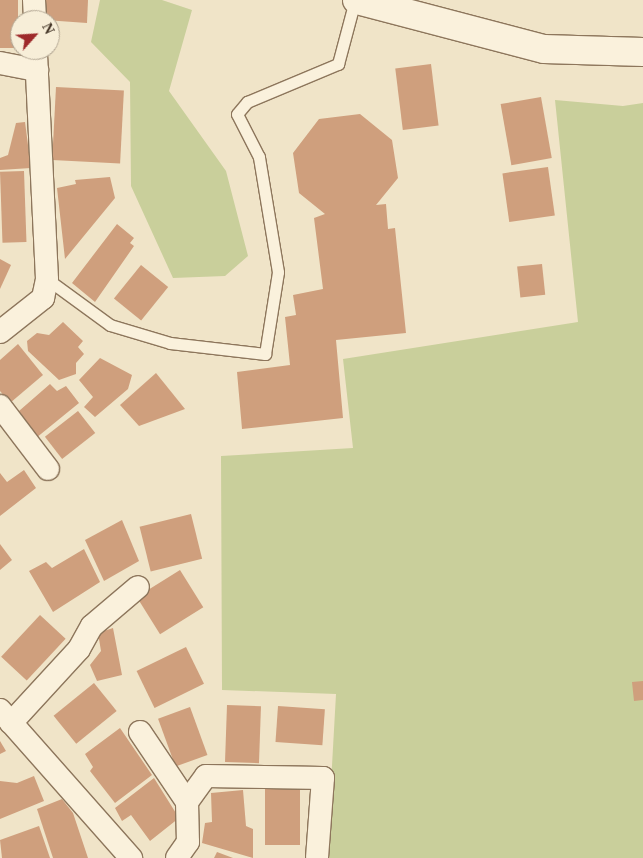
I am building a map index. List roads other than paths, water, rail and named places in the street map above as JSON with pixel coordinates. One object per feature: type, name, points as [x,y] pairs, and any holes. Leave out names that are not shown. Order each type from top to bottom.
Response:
[{"type":"street","points":[[356,0],[544,49],[643,52]]},
{"type":"street","points":[[0,63],[36,60],[47,279],[43,298],[5,321]]},
{"type":"street","points":[[0,406],[48,469]]},
{"type":"street","points":[[131,858],[5,716],[79,650],[92,626],[138,587]]},
{"type":"street","points":[[140,732],[187,802],[188,842],[177,858]]},
{"type":"street","points":[[187,802],[206,776],[323,778],[317,857]]},
{"type":"lane","points":[[47,279],[110,324],[170,343],[265,354],[278,272],[259,157],[237,114],[247,102],[338,64],[356,0]]}]
